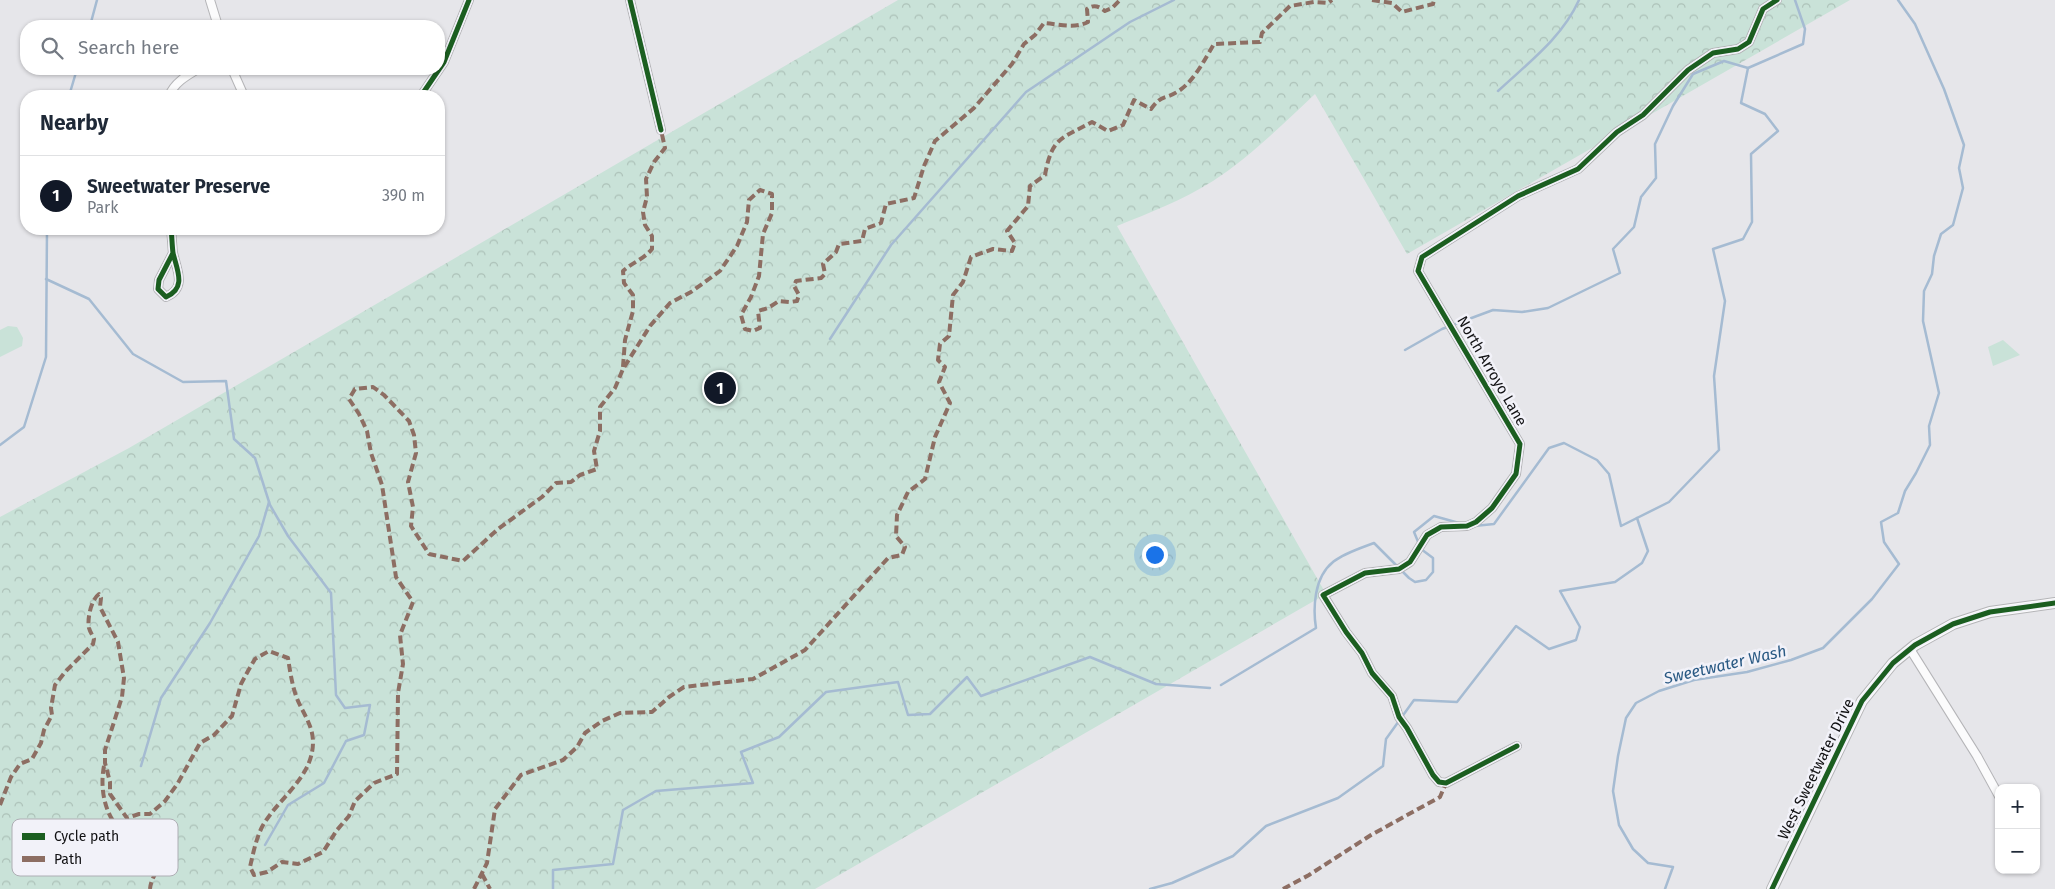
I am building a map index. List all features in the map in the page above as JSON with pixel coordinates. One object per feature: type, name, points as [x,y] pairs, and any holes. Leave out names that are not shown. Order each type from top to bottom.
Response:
[{"type":"street","points":[[210,0],[216,20]]},
{"type":"street","points":[[445,60],[469,0]]},
{"type":"street","points":[[630,0],[661,130]]},
{"type":"street","name":"North Arroyo Lane","points":[[1517,746],[1446,784],[1439,782],[1399,718],[1392,696],[1372,673],[1362,652],[1346,632],[1323,595],[1365,573],[1399,569],[1410,562],[1426,535],[1441,527],[1467,526],[1476,522],[1492,508],[1516,474],[1520,444],[1418,270],[1422,257],[1518,196],[1578,170],[1617,132],[1643,115],[1688,70],[1713,53],[1738,49],[1749,42],[1763,9],[1777,0]]},
{"type":"street","points":[[172,90],[188,75]]},
{"type":"street","points":[[235,75],[241,90]]},
{"type":"street","points":[[425,90],[435,75]]},
{"type":"street","points":[[172,235],[173,252],[180,282],[177,290],[166,297],[158,289],[159,280],[173,252]]},
{"type":"street","name":"West Sweetwater Drive","points":[[1772,889],[1862,702],[1893,663],[1910,649],[1953,624],[1990,612],[2055,603]]},
{"type":"street","points":[[1910,649],[1977,756],[1995,789]]},
{"type":"green space","points":[[898,0],[1850,0],[1407,254],[1315,94],[1253,151],[1227,172],[1178,200],[1117,226],[1326,594],[815,889],[0,889],[0,517],[129,448]]},
{"type":"green space","points":[[8,326],[17,327],[23,338],[22,346],[0,357],[0,330]]},
{"type":"green space","points":[[2003,340],[2020,355],[1993,366],[1988,347]]},
{"type":"waterway","points":[[92,20],[97,0]]},
{"type":"waterway","points":[[830,339],[891,245],[1026,92],[1130,22],[1174,0]]},
{"type":"waterway","points":[[1498,91],[1554,38],[1572,14],[1579,0]]},
{"type":"waterway","points":[[1474,526],[1494,524],[1549,448],[1564,443],[1597,460],[1609,474],[1621,526],[1669,502],[1719,450],[1714,376],[1725,301],[1713,249],[1743,239],[1752,222],[1751,154],[1778,131],[1765,114],[1741,103],[1748,68],[1803,44],[1805,29],[1795,0]]},
{"type":"waterway","name":"Sweetwater Wash","points":[[1665,889],[1673,867],[1648,863],[1633,849],[1619,825],[1613,791],[1626,718],[1636,703],[1659,691],[1694,680],[1747,672],[1791,660],[1823,648],[1872,599],[1899,564],[1884,542],[1881,522],[1898,513],[1905,491],[1930,445],[1929,426],[1939,393],[1923,321],[1924,291],[1932,274],[1934,256],[1941,234],[1953,225],[1963,188],[1959,168],[1964,145],[1944,89],[1915,24],[1898,0]]},
{"type":"waterway","points":[[1405,350],[1442,329],[1493,310],[1522,312],[1548,308],[1620,273],[1613,249],[1634,227],[1641,197],[1656,178],[1655,144],[1673,106],[1693,74],[1724,61],[1748,68]]},
{"type":"waterway","points":[[71,90],[75,75]]},
{"type":"waterway","points":[[0,445],[24,427],[46,357],[47,235]]},
{"type":"waterway","points":[[46,279],[89,299],[133,354],[183,382],[226,381],[234,439],[255,458],[270,505],[288,536],[331,593],[336,695],[345,708],[370,705],[364,735],[346,741],[324,783],[288,805],[265,845]]},
{"type":"waterway","points":[[141,766],[161,698],[210,623],[259,536],[269,502]]},
{"type":"waterway","points":[[1419,544],[1414,532],[1434,516],[1459,523]]},
{"type":"waterway","points":[[1150,889],[1172,883],[1233,856],[1266,826],[1338,798],[1383,766],[1386,739],[1414,700],[1457,702],[1516,626],[1549,649],[1576,640],[1580,627],[1560,591],[1615,582],[1642,563],[1648,551],[1637,518]]},
{"type":"waterway","points":[[1221,685],[1316,628],[1315,607],[1319,582],[1329,565],[1336,560],[1374,543],[1415,582],[1426,580],[1433,572],[1433,558],[1421,549]]},
{"type":"waterway","points":[[553,889],[553,870],[613,864],[623,810],[656,791],[753,783],[741,752],[779,737],[826,692],[898,682],[908,715],[930,714],[967,677],[981,696],[1090,657],[1156,684],[1210,688]]},
{"type":"marked path","points":[[0,805],[11,777],[20,764],[32,759],[41,743],[44,730],[52,715],[51,708],[55,685],[65,672],[93,644],[94,639],[89,628],[89,615],[92,605],[99,594],[101,598],[100,607],[118,642],[124,678],[122,697],[105,750],[105,763],[110,782],[110,794],[127,818],[139,814],[150,814],[165,801],[178,783],[200,743],[214,735],[232,716],[241,684],[255,659],[269,651],[288,658],[298,702],[309,724],[313,742],[311,755],[301,777],[262,827],[250,867],[254,875],[267,872],[282,862],[298,864],[323,852],[337,830],[349,816],[355,801],[374,783],[397,774],[398,693],[403,664],[400,635],[413,602],[396,577],[382,485],[371,453],[367,431],[349,399],[355,389],[373,387],[384,395],[409,421],[414,435],[416,453],[408,482],[413,507],[411,526],[429,554],[463,561],[498,529],[542,497],[556,483],[571,482],[580,475],[597,469],[594,451],[600,431],[600,407],[615,388],[623,369],[650,326],[670,303],[691,292],[720,271],[737,246],[747,222],[749,200],[760,190],[772,194],[772,213],[763,234],[759,276],[751,297],[741,315],[745,329],[753,331],[760,328],[758,311],[768,308],[779,301],[797,301],[799,295],[794,286],[796,281],[821,278],[825,274],[823,264],[836,252],[839,244],[862,241],[865,229],[881,223],[886,204],[914,198],[924,166],[935,141],[974,108],[1012,64],[1024,44],[1035,35],[1044,23],[1066,26],[1083,24],[1088,22],[1087,9],[1096,6],[1105,11],[1112,8],[1120,0]]},
{"type":"marked path","points":[[474,889],[487,863],[495,809],[521,775],[563,760],[577,747],[585,733],[602,721],[620,713],[652,712],[684,687],[753,679],[805,650],[888,558],[902,555],[905,547],[896,536],[897,515],[908,492],[925,479],[935,437],[950,403],[939,382],[945,367],[938,360],[940,344],[949,336],[953,295],[963,282],[971,257],[993,249],[1012,251],[1015,243],[1007,231],[1028,206],[1030,186],[1045,175],[1055,146],[1065,136],[1092,122],[1108,131],[1123,125],[1134,100],[1151,109],[1161,99],[1173,94],[1188,83],[1214,44],[1260,42],[1262,33],[1290,6],[1314,2],[1328,3],[1332,0]]},
{"type":"marked path","points":[[1372,0],[1392,3],[1402,12],[1433,4],[1434,0]]},
{"type":"marked path","points":[[623,367],[625,340],[633,311],[633,295],[624,283],[623,271],[652,249],[652,236],[645,225],[643,212],[647,197],[646,179],[654,162],[665,148],[661,130]]},
{"type":"marked path","points":[[104,766],[104,796],[112,819]]},
{"type":"marked path","points":[[1283,889],[1309,875],[1371,835],[1440,797],[1446,783]]},
{"type":"marked path","points":[[482,874],[490,889]]},
{"type":"marked path","points":[[150,889],[154,876]]},
{"type":"cycle path","points":[[445,60],[469,0]]},
{"type":"cycle path","points":[[630,0],[661,130]]},
{"type":"cycle path","points":[[1517,746],[1446,783],[1439,782],[1399,717],[1392,696],[1372,673],[1362,653],[1346,632],[1323,595],[1365,573],[1399,569],[1410,562],[1427,535],[1441,527],[1467,526],[1476,522],[1492,508],[1516,474],[1520,444],[1418,271],[1422,257],[1518,196],[1578,169],[1617,132],[1643,115],[1688,70],[1713,53],[1738,49],[1749,42],[1763,9],[1777,0]]},
{"type":"cycle path","points":[[425,90],[435,75]]},
{"type":"cycle path","points":[[172,235],[173,253]]},
{"type":"cycle path","points":[[173,253],[179,278],[177,289],[166,297],[158,289],[159,280],[173,253]]},
{"type":"cycle path","points":[[1772,889],[1862,701],[1893,663],[1915,645],[1953,624],[1990,612],[2055,603]]},
{"type":"place","name":"Sweetwater Preserve","points":[[720,388]]}]
